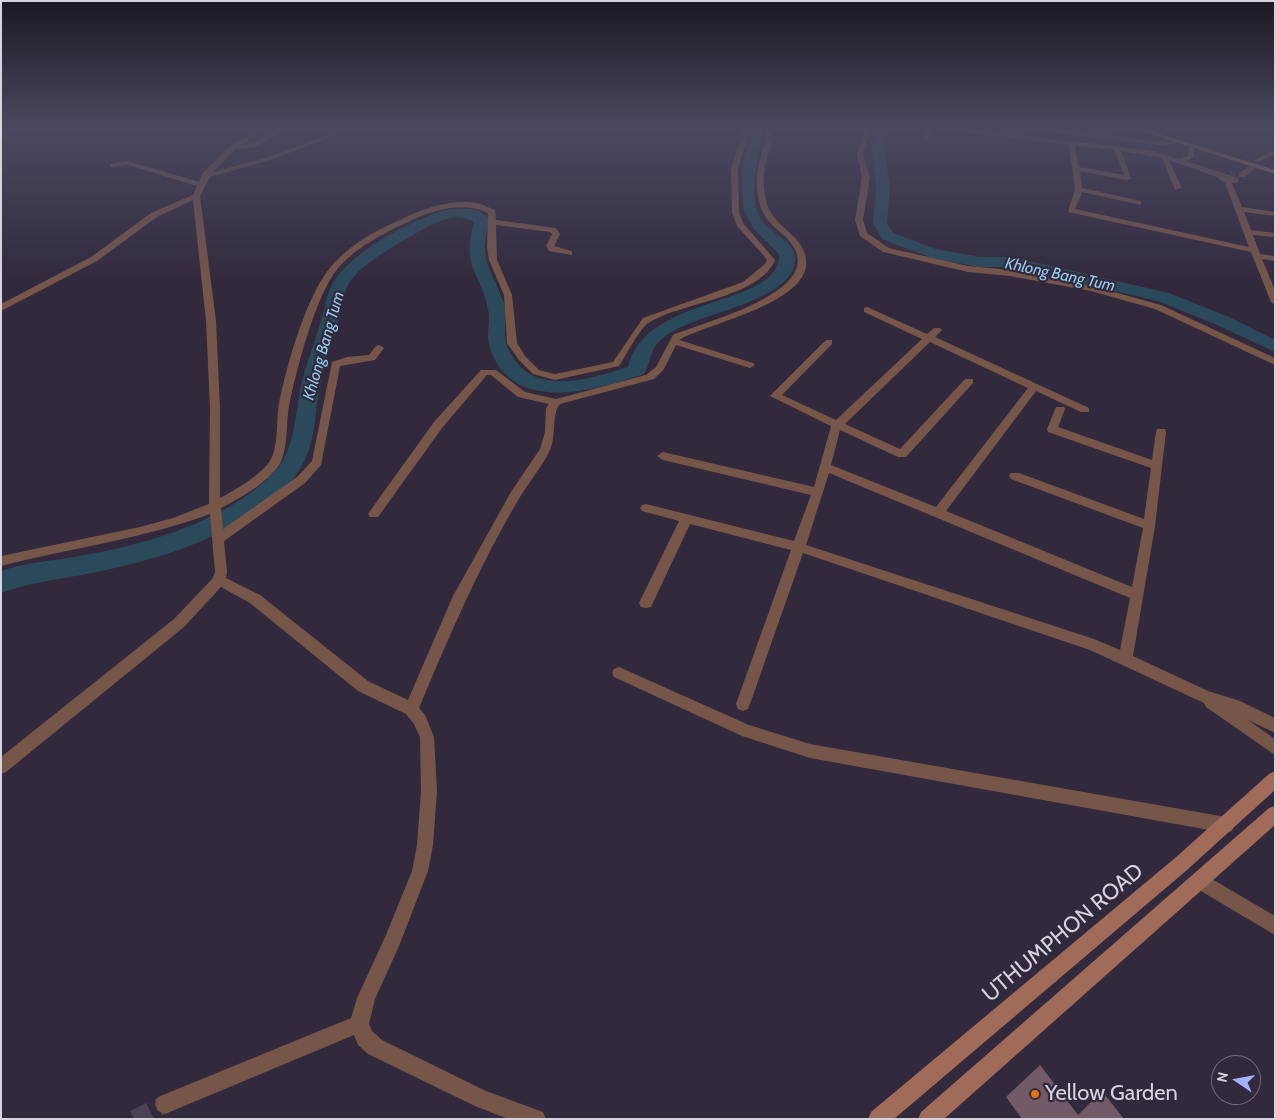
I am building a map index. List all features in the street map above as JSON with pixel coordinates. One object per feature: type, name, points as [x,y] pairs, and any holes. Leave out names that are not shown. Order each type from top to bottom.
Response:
[{"type":"street","points":[[188,181],[200,185]]},
{"type":"street","points":[[1,767],[179,622],[219,580],[215,511],[216,408],[211,321],[196,196],[202,181]]},
{"type":"street","points":[[1,561],[38,550],[133,534],[215,511],[254,481],[277,459],[284,404],[316,300],[326,277],[341,260],[389,228],[424,212],[461,204],[476,204],[492,212],[491,246],[493,260],[508,295],[512,343],[522,358],[536,372],[555,377],[616,364],[640,326],[646,320],[746,284],[770,265],[771,260],[764,248],[739,223],[735,214],[735,181]]},
{"type":"street","points":[[374,514],[438,424],[484,372],[493,372],[522,395],[556,402],[650,377],[657,373],[664,364],[673,341],[686,332],[757,306],[785,291],[798,280],[804,270],[802,256],[796,242],[774,226],[763,205],[760,181]]},
{"type":"street","points":[[865,181],[860,220],[863,234],[886,250],[968,269],[1010,273],[1092,289],[1158,307],[1275,362]]},
{"type":"street","points":[[1068,220],[1079,189],[1078,181]]},
{"type":"street","points":[[1175,181],[1178,188]]},
{"type":"street","points":[[1233,181],[1238,210],[1255,253],[1271,283],[1275,302]]},
{"type":"street","points":[[1079,189],[1138,203]]},
{"type":"street","points":[[1,308],[94,259],[160,212],[196,196]]},
{"type":"street","points":[[1071,210],[1275,259]]},
{"type":"street","points":[[1238,210],[1275,214]]},
{"type":"street","points":[[493,222],[554,230],[556,234],[550,246],[552,249],[569,253]]},
{"type":"street","points":[[1247,232],[1275,235]]},
{"type":"street","points":[[867,310],[1085,410]]},
{"type":"street","points":[[743,704],[818,492],[836,426],[937,330]]},
{"type":"street","points":[[673,341],[750,365]]},
{"type":"street","points":[[829,342],[775,396],[836,426],[902,454],[969,381]]},
{"type":"street","points":[[217,537],[301,480],[317,462],[335,364],[347,360],[372,358],[379,348]]},
{"type":"street","points":[[936,514],[1034,386]]},
{"type":"street","points":[[411,709],[458,600],[515,495],[545,450],[550,432],[551,408],[556,402]]},
{"type":"street","points":[[1060,409],[1052,429],[1156,466]]},
{"type":"street","points":[[1125,659],[1149,526],[1161,432]]},
{"type":"street","points":[[663,456],[818,492]]},
{"type":"street","points":[[826,467],[936,514],[1137,595]]},
{"type":"street","points":[[1015,476],[1149,526]]},
{"type":"street","points":[[646,508],[798,547],[1094,646],[1205,697],[1236,706],[1275,726]]},
{"type":"street","points":[[646,603],[686,519]]},
{"type":"street","points":[[219,580],[233,586],[260,603],[364,686],[411,709],[420,720],[427,737],[429,791],[425,845],[420,871],[366,998],[359,1024],[365,1038],[375,1046],[482,1099],[536,1119]]},
{"type":"street","points":[[619,673],[748,731],[810,751],[1226,825]]},
{"type":"street","points":[[1205,697],[1275,748]]},
{"type":"street","name":"UTHUMPHON ROAD","points":[[878,1119],[1226,825],[1275,779]]},
{"type":"street","points":[[928,1119],[1275,814]]},
{"type":"street","points":[[1200,881],[1275,926]]},
{"type":"street","points":[[165,1104],[359,1024]]},
{"type":"building","name":"Yellow Garden","points":[[1040,1065],[1078,1115],[1102,1091],[1124,1119],[1022,1119],[1006,1097]]},
{"type":"waterway","name":"Khlong Bang Tum","points":[[1,583],[13,577],[117,558],[153,549],[188,537],[220,523],[251,505],[277,483],[295,461],[299,451],[313,375],[339,286],[356,266],[414,228],[430,220],[459,212],[467,213],[482,220],[476,242],[477,257],[497,310],[498,345],[508,365],[522,378],[539,385],[558,388],[579,386],[637,370],[644,348],[658,333],[683,319],[758,291],[781,274],[787,261],[787,254],[778,242],[764,231],[754,219],[749,199],[749,181]]},
{"type":"waterway","name":"Khlong Bang Tum","points":[[882,181],[880,223],[887,236],[932,253],[979,262],[1012,262],[1163,297],[1223,321],[1275,347]]},
{"type":"tunnel","points":[[134,1119],[165,1104]]},
{"type":"place","name":"Yellow Garden","points":[[1035,1094]]}]
